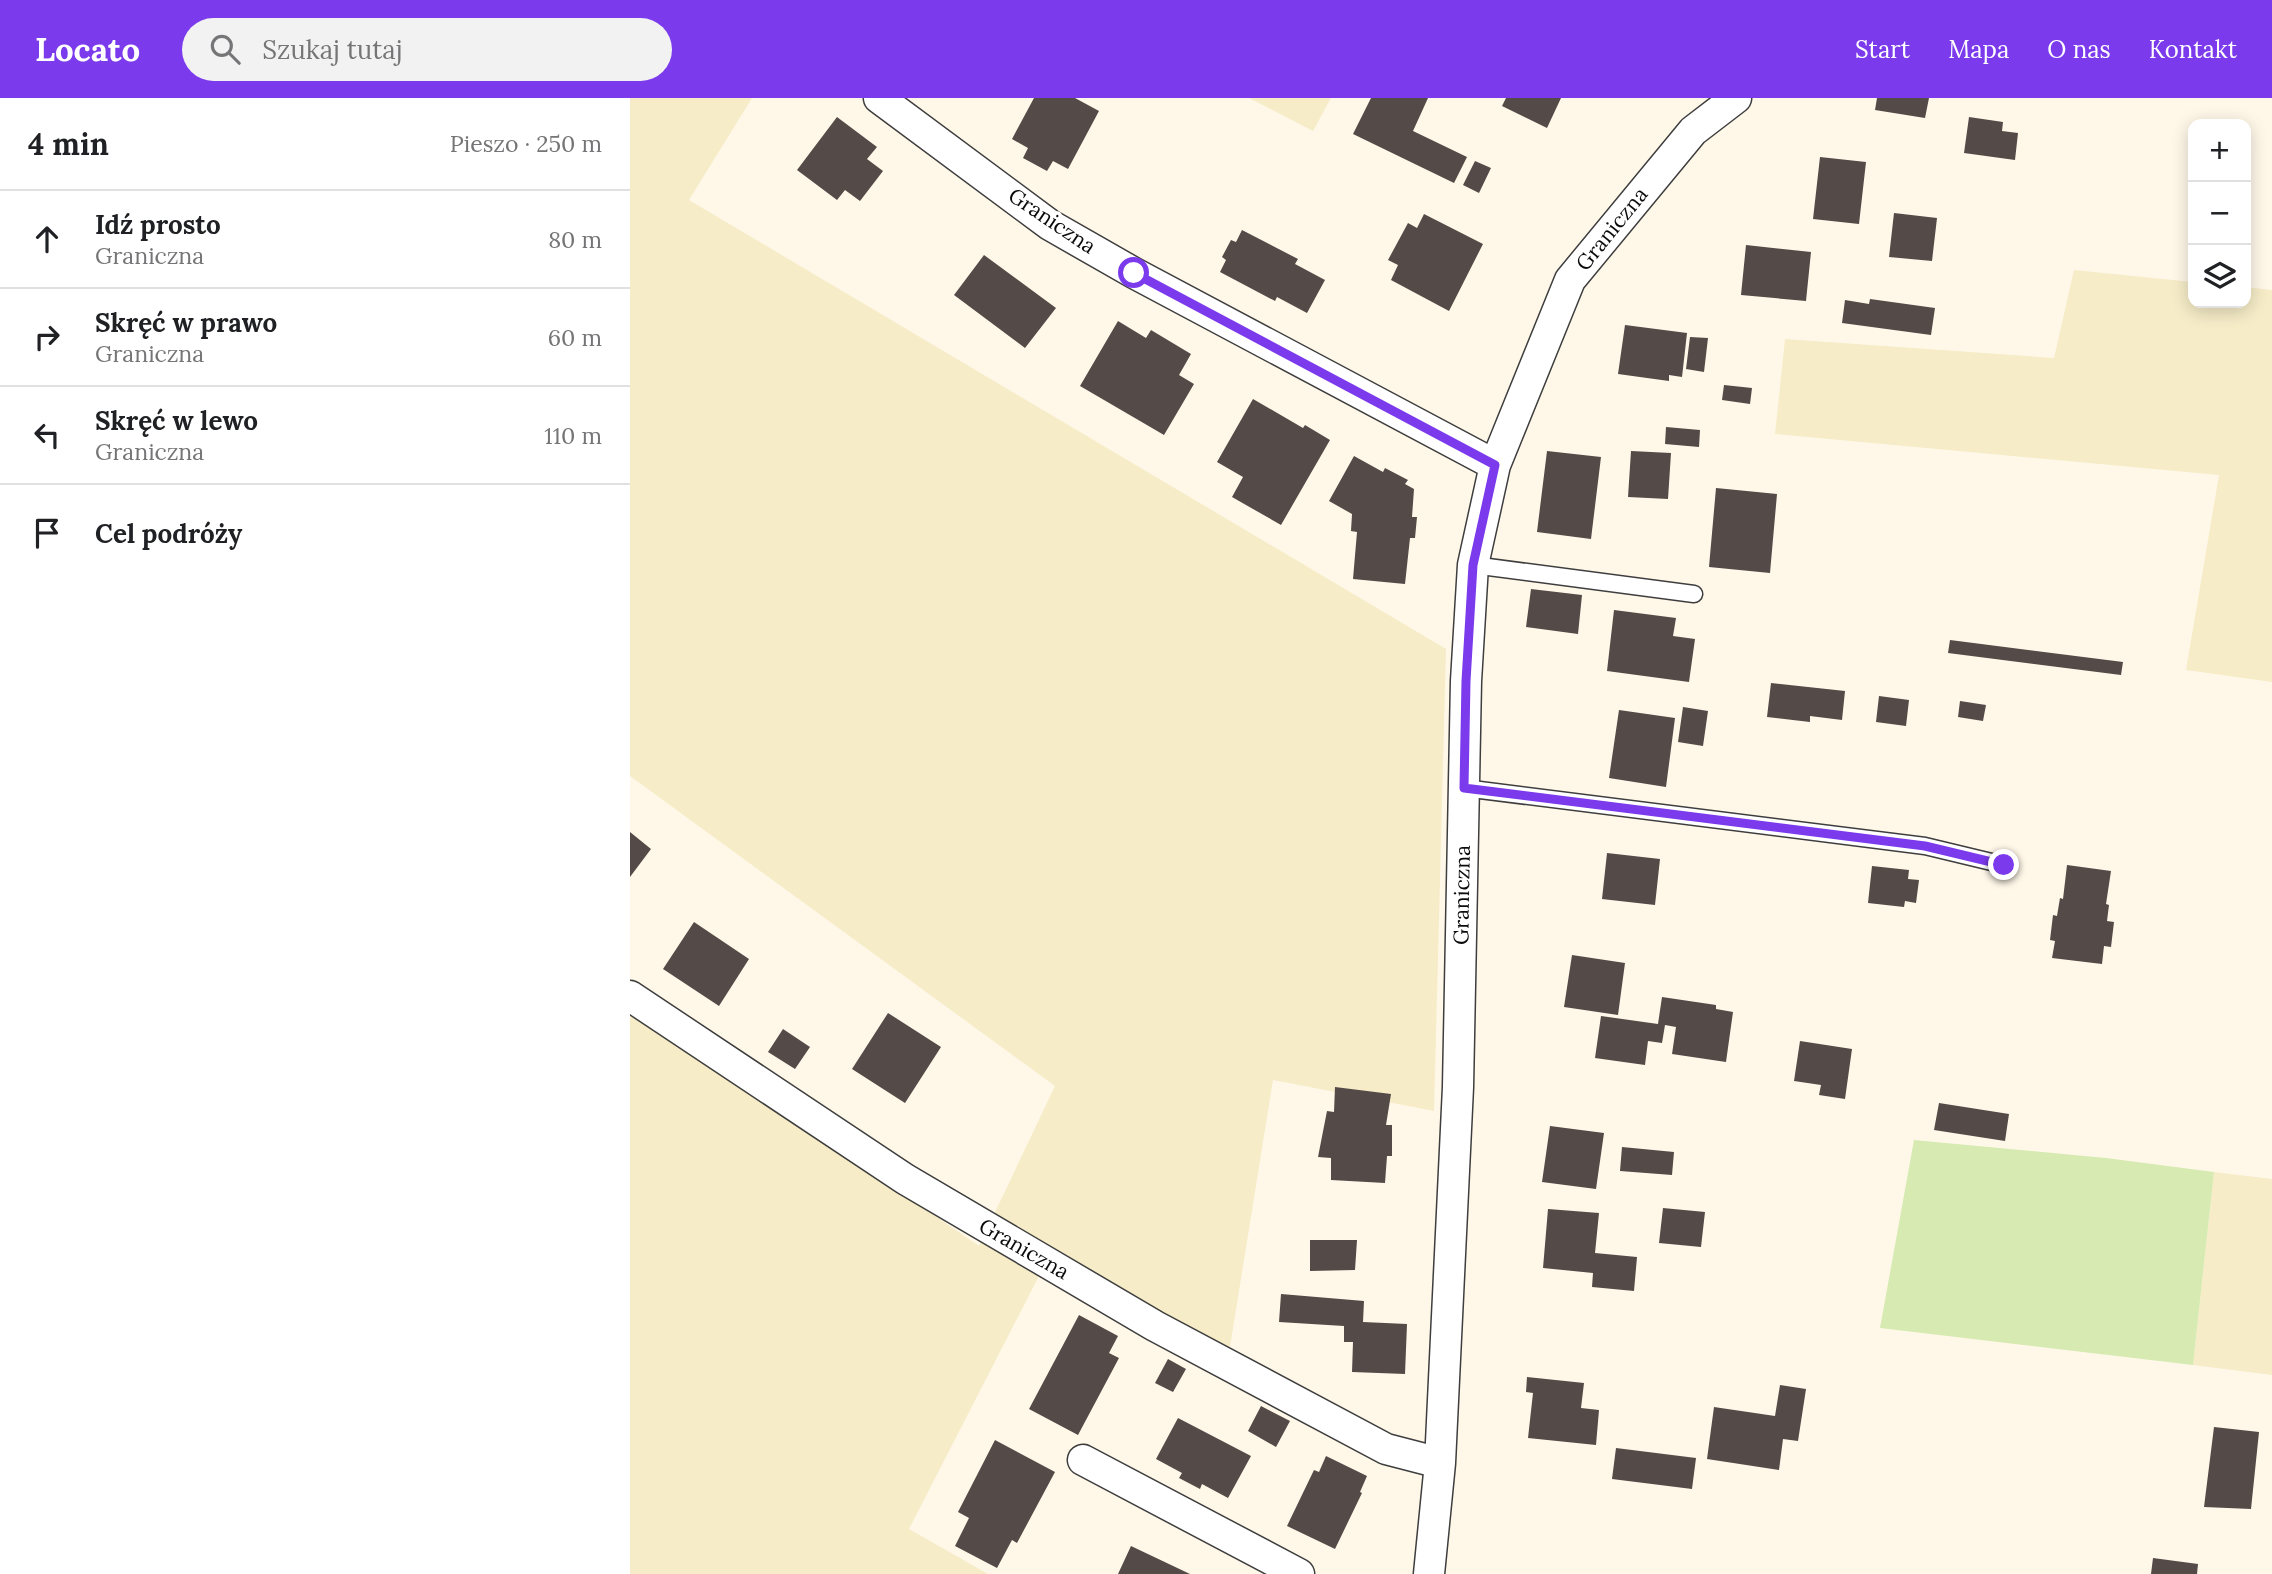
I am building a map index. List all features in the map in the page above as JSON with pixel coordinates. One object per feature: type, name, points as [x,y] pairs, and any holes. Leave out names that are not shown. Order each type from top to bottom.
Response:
[{"type":"street","name":"Graniczna","points":[[879,98],[1050,225],[1145,279],[1495,465]]},
{"type":"street","name":"Graniczna","points":[[1429,1574],[1440,1463],[1458,1087],[1466,681],[1473,565],[1495,465],[1570,280],[1693,131],[1736,98]]},
{"type":"street","name":"Graniczna","points":[[630,996],[905,1179],[1155,1326],[1386,1449],[1440,1463]]},
{"type":"street","points":[[1083,1460],[1299,1574]]},
{"type":"lane","points":[[1473,565],[1694,594]]},
{"type":"lane","points":[[1464,788],[1925,846],[2004,865]]},
{"type":"shaded area","points":[[630,98],[752,98],[689,200],[1446,649],[1434,1111],[1273,1080],[1230,1347],[1040,1274],[909,1529],[988,1574],[630,1574],[630,1006],[979,1246],[1055,1086],[630,776]]},
{"type":"shaded area","points":[[1249,98],[1331,98],[1313,131]]},
{"type":"shaded area","points":[[2074,270],[2188,281],[2188,308],[2251,308],[2251,288],[2272,290],[2272,682],[2186,670],[2219,475],[1775,434],[1785,339],[2054,358]]},
{"type":"shaded area","points":[[2214,1172],[2272,1179],[2272,1375],[2193,1365]]},
{"type":"green space","points":[[1914,1140],[2106,1158],[2214,1172],[2193,1365],[1880,1328]]},
{"type":"building","points":[[1034,98],[1075,98],[1099,111],[1068,169],[1053,161],[1047,171],[1023,158],[1028,148],[1012,139]]},
{"type":"building","points":[[1371,98],[1428,98],[1413,131],[1467,157],[1454,183],[1353,134]]},
{"type":"building","points":[[1506,98],[1561,98],[1547,128],[1502,106]]},
{"type":"building","points":[[1877,98],[1929,98],[1925,118],[1875,110]]},
{"type":"building","points":[[837,117],[877,147],[867,159],[883,171],[860,201],[845,190],[837,200],[797,170]]},
{"type":"building","points":[[1969,117],[2003,122],[2002,131],[2018,133],[2015,160],[1964,153]]},
{"type":"building","points":[[1820,157],[1866,162],[1859,224],[1813,219]]},
{"type":"building","points":[[1475,161],[1491,168],[1479,193],[1463,185]]},
{"type":"building","points":[[1894,213],[1937,218],[1932,261],[1889,257]]},
{"type":"building","points":[[1424,214],[1483,244],[1449,311],[1391,280],[1398,265],[1388,260],[1408,223],[1417,228]]},
{"type":"building","points":[[1242,230],[1298,259],[1295,264],[1325,280],[1307,313],[1277,297],[1275,301],[1220,272],[1226,260],[1222,257],[1231,240],[1236,242]]},
{"type":"building","points":[[1746,245],[1811,252],[1806,301],[1741,295]]},
{"type":"building","points":[[984,255],[1056,308],[1025,348],[954,295]]},
{"type":"building","points":[[1870,299],[1935,308],[1931,335],[1842,323],[1845,300],[1869,304]]},
{"type":"building","points":[[1118,321],[1146,338],[1151,330],[1191,354],[1179,375],[1194,384],[1164,435],[1080,386]]},
{"type":"building","points":[[1625,325],[1687,333],[1682,377],[1669,375],[1669,381],[1618,374]]},
{"type":"building","points":[[1690,337],[1708,338],[1704,372],[1686,369]]},
{"type":"building","points":[[1724,385],[1752,388],[1750,404],[1722,400]]},
{"type":"building","points":[[1253,399],[1330,440],[1281,525],[1232,497],[1243,477],[1217,462]]},
{"type":"building","points":[[1666,427],[1700,430],[1699,447],[1665,444]]},
{"type":"building","points":[[1547,451],[1601,457],[1591,539],[1537,532]]},
{"type":"building","points":[[1631,451],[1671,453],[1668,499],[1628,497]]},
{"type":"building","points":[[1354,456],[1383,472],[1385,468],[1408,480],[1405,484],[1414,489],[1412,517],[1417,517],[1415,538],[1410,538],[1405,584],[1353,579],[1357,532],[1351,531],[1352,514],[1329,501]]},
{"type":"building","points":[[1716,488],[1777,494],[1770,573],[1709,567]]},
{"type":"building","points":[[1531,589],[1582,595],[1578,634],[1526,627]]},
{"type":"building","points":[[1614,610],[1676,618],[1673,636],[1695,639],[1689,682],[1607,671]]},
{"type":"building","points":[[1950,640],[2123,662],[2121,675],[1948,653]]},
{"type":"building","points":[[1771,683],[1845,691],[1842,720],[1810,716],[1810,722],[1767,717]]},
{"type":"building","points":[[1879,696],[1909,700],[1906,726],[1876,722]]},
{"type":"building","points":[[1960,701],[1986,705],[1983,721],[1958,717]]},
{"type":"building","points":[[1683,707],[1708,711],[1703,746],[1678,742]]},
{"type":"building","points":[[1619,710],[1675,718],[1666,787],[1609,778]]},
{"type":"building","points":[[630,832],[651,849],[630,877]]},
{"type":"building","points":[[1607,853],[1660,859],[1655,905],[1602,899]]},
{"type":"building","points":[[2067,865],[2111,871],[2106,904],[2109,905],[2107,921],[2114,922],[2111,947],[2104,946],[2102,964],[2052,958],[2055,941],[2050,940],[2053,915],[2057,916],[2060,898],[2063,899]]},
{"type":"building","points":[[1872,866],[1909,870],[1908,879],[1919,880],[1916,903],[1905,901],[1904,907],[1868,903]]},
{"type":"building","points":[[694,922],[749,959],[719,1006],[663,969]]},
{"type":"building","points":[[1572,955],[1625,963],[1618,1015],[1564,1007]]},
{"type":"building","points":[[1662,997],[1716,1005],[1716,1009],[1733,1012],[1726,1062],[1672,1054],[1676,1027],[1665,1025],[1662,1043],[1648,1041],[1645,1065],[1595,1058],[1601,1016],[1658,1024]]},
{"type":"building","points":[[888,1013],[941,1047],[905,1103],[852,1069]]},
{"type":"building","points":[[783,1029],[810,1047],[795,1069],[768,1052]]},
{"type":"building","points":[[1800,1041],[1852,1049],[1845,1099],[1819,1095],[1821,1085],[1794,1081]]},
{"type":"building","points":[[1335,1087],[1391,1094],[1386,1125],[1392,1125],[1392,1156],[1387,1156],[1385,1183],[1331,1180],[1331,1158],[1318,1157],[1327,1111],[1334,1112]]},
{"type":"building","points":[[1939,1103],[2009,1114],[2005,1141],[1934,1130]]},
{"type":"building","points":[[1550,1126],[1604,1133],[1596,1189],[1542,1182]]},
{"type":"building","points":[[1622,1147],[1674,1152],[1672,1175],[1620,1171]]},
{"type":"building","points":[[1663,1208],[1705,1212],[1701,1247],[1659,1243]]},
{"type":"building","points":[[1548,1209],[1599,1213],[1595,1253],[1637,1257],[1634,1291],[1592,1287],[1593,1273],[1543,1268]]},
{"type":"building","points":[[1310,1240],[1357,1240],[1355,1270],[1310,1271]]},
{"type":"building","points":[[1281,1294],[1364,1301],[1363,1322],[1407,1324],[1405,1374],[1352,1372],[1353,1342],[1344,1342],[1344,1326],[1279,1322]]},
{"type":"building","points":[[1079,1315],[1118,1336],[1109,1353],[1119,1358],[1078,1435],[1029,1409]]},
{"type":"building","points":[[1168,1359],[1186,1369],[1173,1392],[1155,1383]]},
{"type":"building","points":[[1527,1377],[1584,1383],[1581,1408],[1599,1410],[1596,1445],[1528,1438],[1533,1393],[1526,1392]]},
{"type":"building","points":[[1780,1385],[1806,1389],[1798,1441],[1783,1439],[1779,1470],[1707,1459],[1714,1407],[1775,1416]]},
{"type":"building","points":[[1261,1406],[1290,1421],[1276,1447],[1248,1431]]},
{"type":"building","points":[[1178,1418],[1251,1456],[1228,1498],[1202,1484],[1200,1489],[1179,1478],[1182,1473],[1156,1459]]},
{"type":"building","points":[[2214,1427],[2259,1432],[2251,1509],[2204,1507]]},
{"type":"building","points":[[995,1440],[1055,1472],[1017,1543],[1012,1540],[997,1568],[955,1546],[969,1518],[958,1512]]},
{"type":"building","points":[[1616,1448],[1696,1458],[1692,1489],[1612,1479]]},
{"type":"building","points":[[1326,1456],[1367,1476],[1360,1492],[1362,1493],[1335,1549],[1287,1526],[1314,1470],[1319,1472]]},
{"type":"building","points":[[1131,1546],[1190,1574],[1118,1574]]},
{"type":"building","points":[[2153,1558],[2198,1564],[2197,1574],[2151,1574]]},
{"type":"route","points":[[1134,273],[1495,465],[1473,565],[1466,681],[1464,788],[1925,846],[2004,865]]}]
